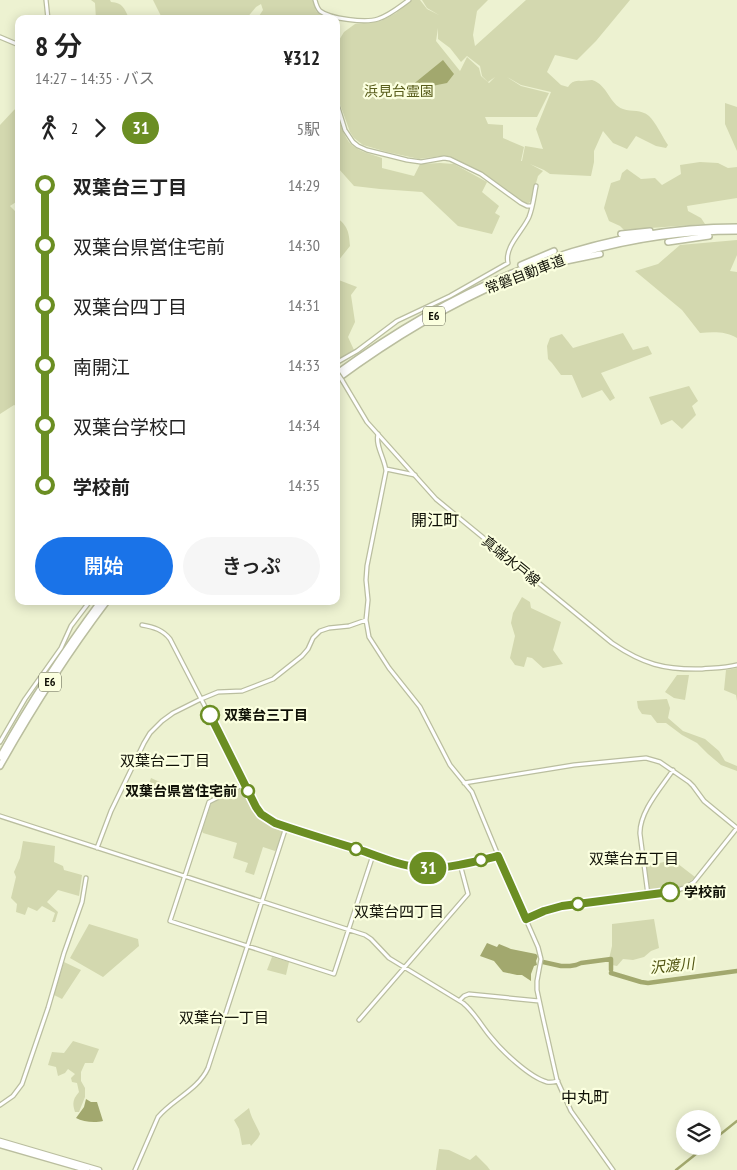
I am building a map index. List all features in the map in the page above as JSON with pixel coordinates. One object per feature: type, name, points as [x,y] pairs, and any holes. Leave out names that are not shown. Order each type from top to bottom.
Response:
[{"type":"highway","name":"常磐自動車道","points":[[340,369],[442,306],[499,278],[550,258],[616,240],[681,230],[737,227]]},
{"type":"highway","points":[[621,234],[681,230]]},
{"type":"highway","name":"常磐自動車道","points":[[340,379],[375,352],[419,324],[500,282],[540,266],[582,253],[634,241],[682,234],[737,232]]},
{"type":"highway","points":[[668,242],[737,232]]},
{"type":"highway","points":[[499,278],[509,271],[554,251]]},
{"type":"highway","points":[[540,266],[600,254]]},
{"type":"highway","name":"E6","points":[[0,757],[40,689],[98,605]]},
{"type":"highway","name":"E6","points":[[0,766],[44,691],[104,605]]},
{"type":"highway","points":[[0,1141],[99,1170]]},
{"type":"highway","points":[[0,1145],[87,1170]]},
{"type":"street","points":[[46,0],[48,15]]},
{"type":"street","points":[[315,0],[320,11],[325,15]]},
{"type":"street","points":[[340,19],[358,21],[373,20],[388,15],[409,0]]},
{"type":"street","points":[[0,37],[15,43]]},
{"type":"street","points":[[340,114],[348,136],[358,146],[367,150],[421,162],[444,158],[450,159],[481,174],[522,204],[532,206]]},
{"type":"street","points":[[340,361],[357,351],[397,321],[450,296],[508,263],[508,252],[517,234],[528,219],[536,186]]},
{"type":"street","name":"真端水戸線","points":[[340,381],[366,420],[436,499],[612,643],[631,655],[652,664],[674,669],[737,665]]},
{"type":"street","points":[[378,434],[377,438],[386,469],[367,566],[368,600],[366,620],[368,633],[372,643],[389,668],[420,707],[454,771],[472,792],[538,947],[540,955],[537,985],[539,1001],[558,1082],[571,1111],[613,1170]]},
{"type":"street","points":[[386,469],[415,475]]},
{"type":"street","points":[[0,742],[25,699],[61,648],[71,626],[87,605]]},
{"type":"street","points":[[97,848],[111,810],[140,750],[157,725],[168,716],[201,698],[218,692],[242,691],[273,679],[302,656],[313,638],[320,631],[349,626],[366,620]]},
{"type":"street","points":[[142,625],[159,629],[170,639],[256,807],[261,814],[271,821],[373,855],[419,868],[476,862],[498,856]]},
{"type":"street","points":[[464,782],[574,764],[646,758],[660,762],[689,782],[704,801],[737,828],[690,886],[678,891],[562,906],[526,919]]},
{"type":"street","points":[[648,895],[640,834],[641,824],[647,809],[673,770]]},
{"type":"street","points":[[244,784],[209,802],[170,921],[335,974],[373,855]]},
{"type":"street","points":[[0,816],[349,929],[368,937],[384,953],[460,1000],[468,1007],[493,1040],[530,1073],[546,1082],[558,1082]]},
{"type":"street","points":[[135,1170],[158,1117],[199,1082],[206,1072],[286,826]]},
{"type":"street","points":[[359,1020],[468,894],[460,864]]},
{"type":"street","points":[[0,1105],[17,1092],[24,1077],[82,902],[86,878]]},
{"type":"street","points":[[460,1000],[469,994],[539,1001]]},
{"type":"green space","points":[[91,0],[110,0],[121,5],[127,15],[96,15],[95,3]]},
{"type":"green space","points":[[153,0],[313,0],[316,11],[321,15],[260,15],[263,10],[261,4],[249,15],[160,15]]},
{"type":"green space","name":"浜見台霊園","points":[[412,0],[420,0],[427,9],[439,15],[427,8],[422,0],[488,0],[477,11],[473,35],[475,46],[526,0],[630,0],[596,41],[577,60],[555,55],[547,72],[561,85],[568,87],[577,81],[592,80],[597,82],[618,107],[643,112],[649,116],[668,145],[666,148],[656,146],[636,136],[627,149],[613,143],[603,131],[594,151],[591,176],[550,174],[530,164],[543,171],[538,176],[531,201],[525,203],[513,197],[482,174],[451,157],[441,156],[419,159],[363,145],[350,132],[340,104],[340,38],[344,32],[355,24],[381,21],[396,13]],"holes":[[[438,28],[438,39],[450,48],[461,62],[467,56],[480,66],[482,76],[488,82],[495,77],[489,83],[481,76],[479,68],[467,57],[460,71],[436,41]],[[507,77],[521,85],[551,92],[536,129],[543,149],[525,146],[522,161],[524,147],[503,138],[503,125],[488,124],[485,117],[537,117],[549,93],[521,86]]]},
{"type":"green space","points":[[725,103],[737,107],[737,151],[725,124]]},
{"type":"green space","points":[[14,110],[15,203],[10,206],[15,211],[15,405],[0,414],[0,125]]},
{"type":"green space","points":[[340,123],[343,132],[352,145],[382,158],[382,168],[414,176],[420,164],[454,164],[487,182],[482,192],[499,206],[495,213],[500,216],[492,234],[458,226],[422,192],[354,186],[340,170]]},
{"type":"green space","points":[[700,162],[718,163],[728,168],[737,167],[737,198],[687,206],[688,211],[701,218],[705,224],[624,230],[609,221],[604,208],[611,183],[620,180],[622,173],[627,169],[641,179],[655,178],[662,185],[681,174],[680,165]]},
{"type":"green space","points":[[340,220],[347,230],[350,246],[340,258]]},
{"type":"green space","points":[[737,240],[737,255],[730,271],[737,272],[737,338],[724,333],[700,333],[682,310],[635,271],[658,264],[680,245]]},
{"type":"green space","points":[[340,281],[357,287],[351,295],[355,322],[348,337],[354,350],[340,359]]},
{"type":"green space","points":[[623,333],[633,350],[648,346],[652,354],[601,373],[615,398],[610,401],[602,390],[582,398],[572,375],[561,375],[548,359],[547,346],[550,338],[562,334],[573,348]]},
{"type":"green space","points":[[689,386],[698,401],[692,406],[696,415],[682,429],[672,420],[661,425],[649,397]]},
{"type":"green space","points":[[522,597],[530,602],[531,608],[561,622],[553,650],[563,664],[543,668],[532,658],[527,657],[524,667],[515,665],[510,658],[515,636],[511,623],[513,613]]},
{"type":"green space","points":[[737,668],[737,701],[736,695],[724,690],[726,670]]},
{"type":"green space","points":[[677,675],[689,675],[685,700],[674,698],[665,692]]},
{"type":"green space","points":[[667,699],[670,708],[668,718],[683,731],[705,739],[719,751],[725,761],[737,766],[737,771],[721,765],[697,743],[666,723],[657,723],[651,715],[642,714],[638,708],[637,701]]},
{"type":"green space","points":[[151,778],[175,789],[171,797],[147,790]]},
{"type":"green space","points":[[243,787],[259,815],[266,821],[282,827],[283,830],[275,851],[263,847],[254,875],[245,872],[248,863],[233,858],[237,843],[203,833],[202,831],[211,804]]},
{"type":"green space","points":[[23,841],[55,846],[54,862],[63,866],[64,870],[82,875],[79,896],[58,890],[47,902],[58,912],[55,922],[52,922],[55,913],[42,906],[37,911],[28,907],[25,915],[16,912],[17,904],[11,898],[16,877],[14,872],[20,858]]},
{"type":"green space","points":[[673,860],[695,877],[681,886],[653,892],[649,888],[646,866]]},
{"type":"green space","points":[[654,919],[659,948],[651,951],[644,957],[633,960],[623,959],[617,966],[612,965],[613,959],[609,959],[612,946],[612,924]]},
{"type":"green space","points":[[89,924],[138,939],[139,946],[103,977],[70,958]]},
{"type":"green space","points":[[272,957],[289,962],[286,975],[267,970]]},
{"type":"green space","points":[[64,962],[81,970],[62,999],[54,995]]},
{"type":"green space","points":[[73,1041],[99,1049],[93,1063],[85,1063],[81,1072],[85,1097],[79,1112],[75,1112],[74,1106],[74,1099],[79,1092],[77,1083],[72,1082],[71,1078],[75,1074],[68,1069],[65,1073],[58,1076],[56,1067],[48,1065],[52,1052],[64,1053]]},
{"type":"green space","points":[[249,1108],[260,1134],[251,1146],[250,1144],[242,1145],[239,1129],[234,1120]]},
{"type":"green space","points":[[439,1149],[449,1150],[470,1160],[476,1155],[490,1170],[436,1170]]},
{"type":"shaded area","points":[[443,60],[454,74],[447,83],[416,92],[411,86]]},
{"type":"shaded area","points":[[487,943],[497,947],[499,944],[511,949],[536,954],[538,956],[537,965],[534,966],[531,974],[531,981],[522,975],[503,972],[494,961],[480,956]]},
{"type":"shaded area","points":[[86,1099],[91,1102],[97,1102],[103,1121],[89,1122],[76,1118],[84,1107]]},
{"type":"waterway","name":"沢渡川","points":[[543,962],[570,966],[611,959],[611,970]]},
{"type":"waterway","name":"沢渡川","points":[[611,973],[648,983],[737,971]]},
{"type":"waterway","points":[[721,1134],[737,1121]]},
{"type":"waterway","points":[[676,1170],[695,1155]]},
{"type":"bus line","name":"31","points":[[210,715],[256,807],[261,814],[275,823],[419,868],[476,862],[498,856],[526,919],[562,906],[670,892]]},
{"type":"place","name":"双葉台三丁目","points":[[210,715]]},
{"type":"place","name":"双葉台県営住宅前","points":[[248,791]]},
{"type":"place","name":"学校前","points":[[670,892]]},
{"type":"district","name":"開江町","points":[[435,520]]},
{"type":"district","name":"双葉台二丁目","points":[[165,761]]},
{"type":"district","name":"双葉台五丁目","points":[[634,859]]},
{"type":"district","name":"双葉台四丁目","points":[[399,912]]},
{"type":"district","name":"双葉台一丁目","points":[[224,1018]]},
{"type":"district","name":"中丸町","points":[[585,1097]]}]
